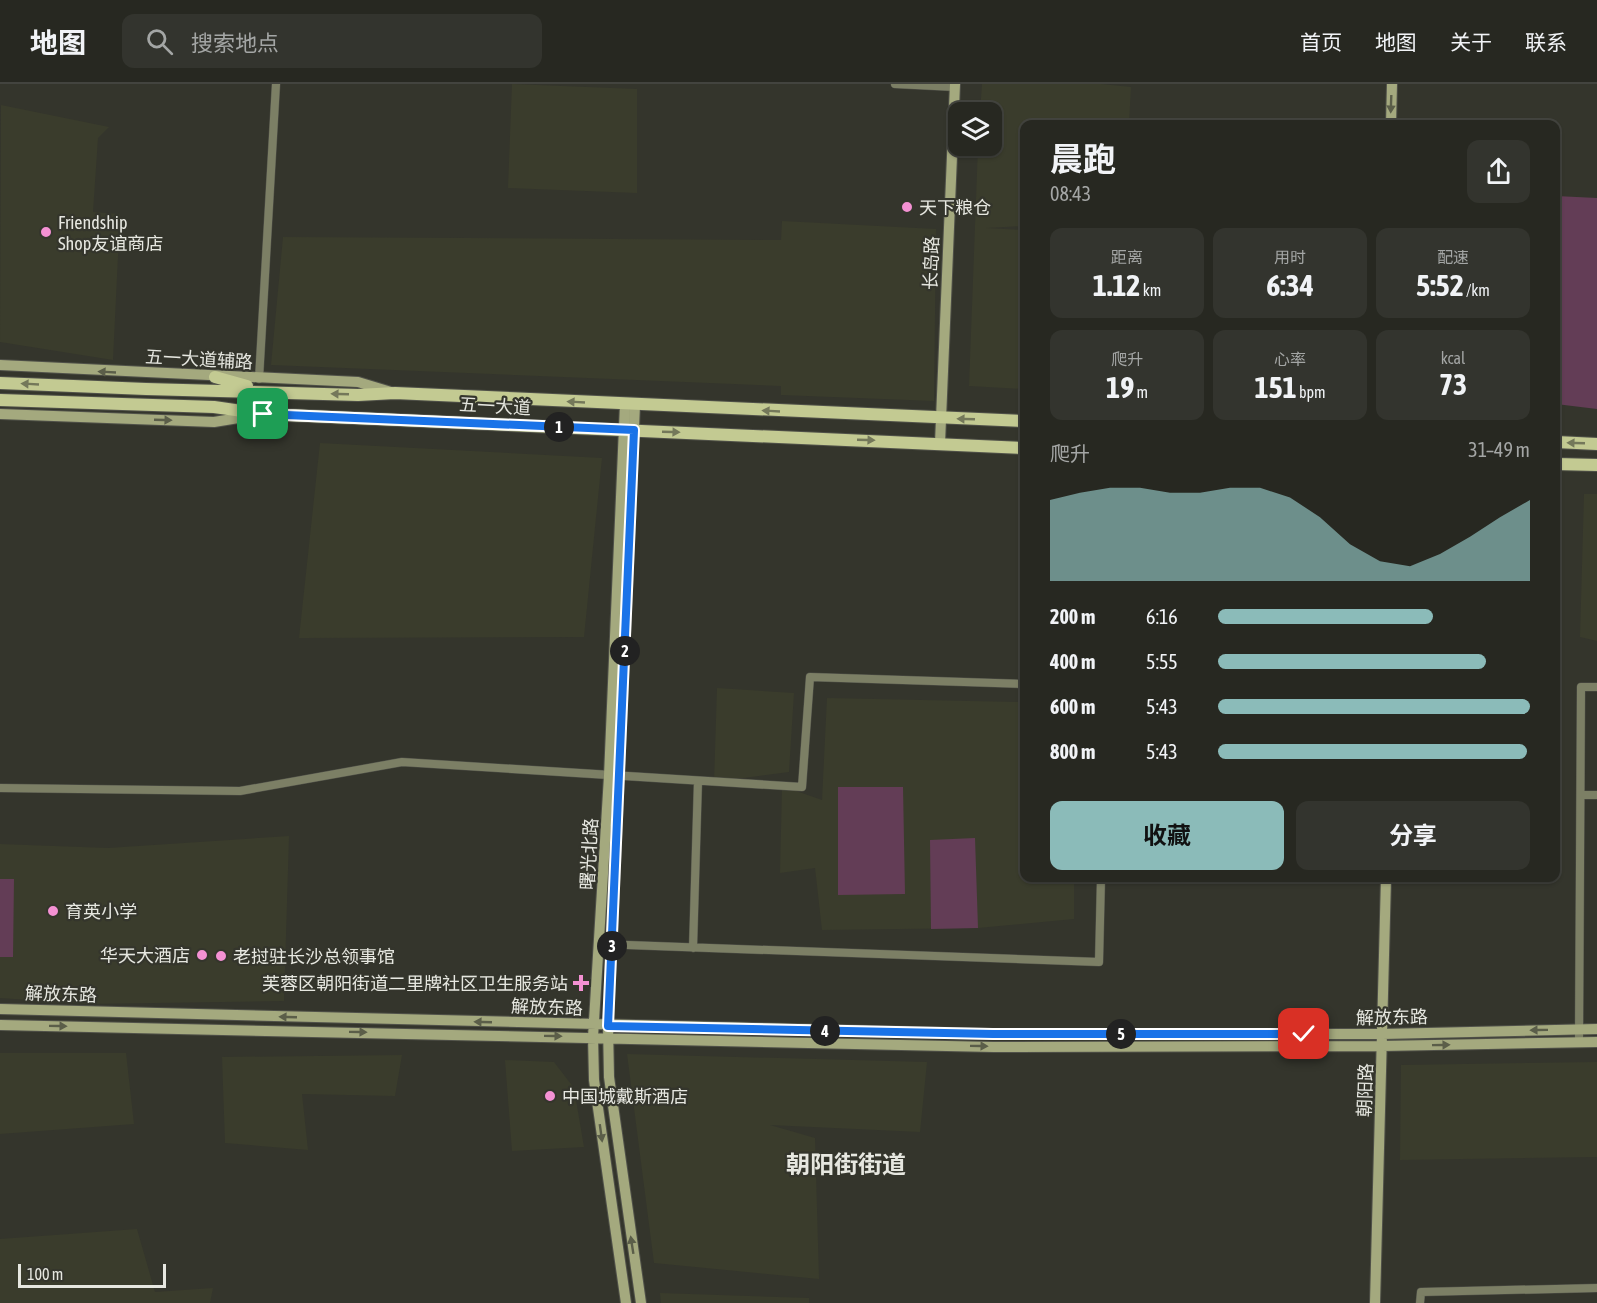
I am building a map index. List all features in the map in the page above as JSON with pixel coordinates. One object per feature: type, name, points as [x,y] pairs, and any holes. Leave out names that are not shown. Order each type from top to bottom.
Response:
[{"type":"main road","points":[[1390,120],[1392,84]]},
{"type":"main road","name":"长岛路","points":[[940,443],[955,85]]},
{"type":"main road","name":"五一大道辅路","points":[[0,365],[215,377]]},
{"type":"main road","points":[[215,377],[261,385]]},
{"type":"main road","name":"五一大道","points":[[3,382],[214,391],[261,385],[358,395],[395,393],[1020,422]]},
{"type":"main road","name":"五一大道","points":[[2,401],[214,407],[263,414],[1020,448]]},
{"type":"main road","name":"曙光北路","points":[[630,404],[615,777],[609,1077],[641,1303]]},
{"type":"main road","points":[[0,414],[214,422],[263,414]]},
{"type":"main road","points":[[1560,442],[1597,444]]},
{"type":"main road","points":[[1560,464],[1597,465]]},
{"type":"main road","name":"曙光北路","points":[[615,777],[594,1025],[594,1080],[626,1303]]},
{"type":"main road","name":"朝阳路","points":[[1383,1303],[1386,882]]},
{"type":"main road","name":"朝阳路","points":[[1385,1034],[1392,882]]},
{"type":"main road","name":"解放东路","points":[[0,1009],[594,1025],[609,1031],[993,1047],[1386,1046],[1597,1042]]},
{"type":"main road","name":"解放东路","points":[[0,1025],[594,1037],[609,1031],[1385,1034],[1597,1029]]},
{"type":"main road","name":"朝阳路","points":[[1376,1303],[1386,1046]]},
{"type":"street","points":[[261,385],[276,84]]},
{"type":"street","points":[[895,84],[955,85]]},
{"type":"street","points":[[0,788],[240,791],[402,762],[802,787],[810,677],[1020,684]]},
{"type":"street","points":[[1579,1041],[1581,687],[1597,687]]},
{"type":"street","points":[[693,948],[698,781]]},
{"type":"street","points":[[1581,795],[1597,795]]},
{"type":"street","points":[[600,944],[1099,962],[1101,882]]},
{"type":"street","points":[[1420,1303],[1421,1292],[1597,1288]]},
{"type":"shaded area","points":[[512,84],[637,89],[637,193],[508,188]]},
{"type":"shaded area","points":[[982,84],[1101,84],[1131,87],[1129,120],[1020,120],[1020,226],[986,228],[1020,230],[1020,389],[969,386],[978,156],[1002,156],[1002,102],[981,102]]},
{"type":"shaded area","name":"Friendship Shop友谊商店","points":[[1,105],[109,127],[98,138],[93,212],[120,214],[113,360],[0,342]]},
{"type":"shaded area","points":[[1560,196],[1597,198],[1597,409],[1560,404]]},
{"type":"shaded area","points":[[782,221],[936,229],[934,401],[781,395],[781,386],[271,365],[283,237],[781,240]]},
{"type":"shaded area","points":[[320,443],[602,458],[584,637],[299,638]]},
{"type":"shaded area","points":[[1584,494],[1597,494],[1597,641],[1580,637]]},
{"type":"shaded area","points":[[717,688],[794,693],[789,772],[714,782]]},
{"type":"shaded area","points":[[827,698],[1020,702],[1020,882],[1074,882],[1074,919],[978,928],[822,930],[815,868],[780,873],[782,786],[822,800]]},
{"type":"shaded area","points":[[838,787],[903,787],[905,894],[838,895]]},
{"type":"shaded area","points":[[289,836],[284,1001],[88,1004],[0,998],[0,844],[108,848]]},
{"type":"shaded area","points":[[975,838],[978,928],[931,929],[930,840]]},
{"type":"shaded area","points":[[0,879],[14,879],[13,957],[0,957]]},
{"type":"shaded area","points":[[0,1053],[126,1053],[134,1124],[0,1134]]},
{"type":"shaded area","points":[[627,1054],[927,1062],[920,1132],[770,1125],[815,1138],[819,1279],[654,1263]]},
{"type":"shaded area","points":[[402,1055],[395,1096],[302,1094],[308,1150],[225,1143],[222,1057]]},
{"type":"shaded area","points":[[505,1060],[554,1062],[574,1088],[584,1147],[512,1151]]},
{"type":"shaded area","points":[[1597,1062],[1597,1157],[1400,1160],[1401,1065]]},
{"type":"shaded area","points":[[137,1229],[155,1292],[213,1288],[210,1303],[0,1303],[0,1239]]},
{"type":"shaded area","points":[[660,1293],[809,1298],[809,1303],[661,1303]]},
{"type":"place","name":"天下粮仓","points":[[907,207]]},
{"type":"place","name":"Friendship Shop友谊商店","points":[[46,232]]},
{"type":"place","name":"育英小学","points":[[53,911]]},
{"type":"place","name":"华天大酒店","points":[[202,955]]},
{"type":"place","name":"老挝驻长沙总领事馆","points":[[221,956]]},
{"type":"place","name":"芙蓉区朝阳街道二里牌社区卫生服务站","points":[[581,983]]},
{"type":"place","name":"中国城戴斯酒店","points":[[550,1096]]},
{"type":"district","name":"朝阳街街道","points":[[846,1164]]},
{"type":"route","points":[[263,414],[634,430],[608,1026],[993,1034],[1304,1034]]}]
